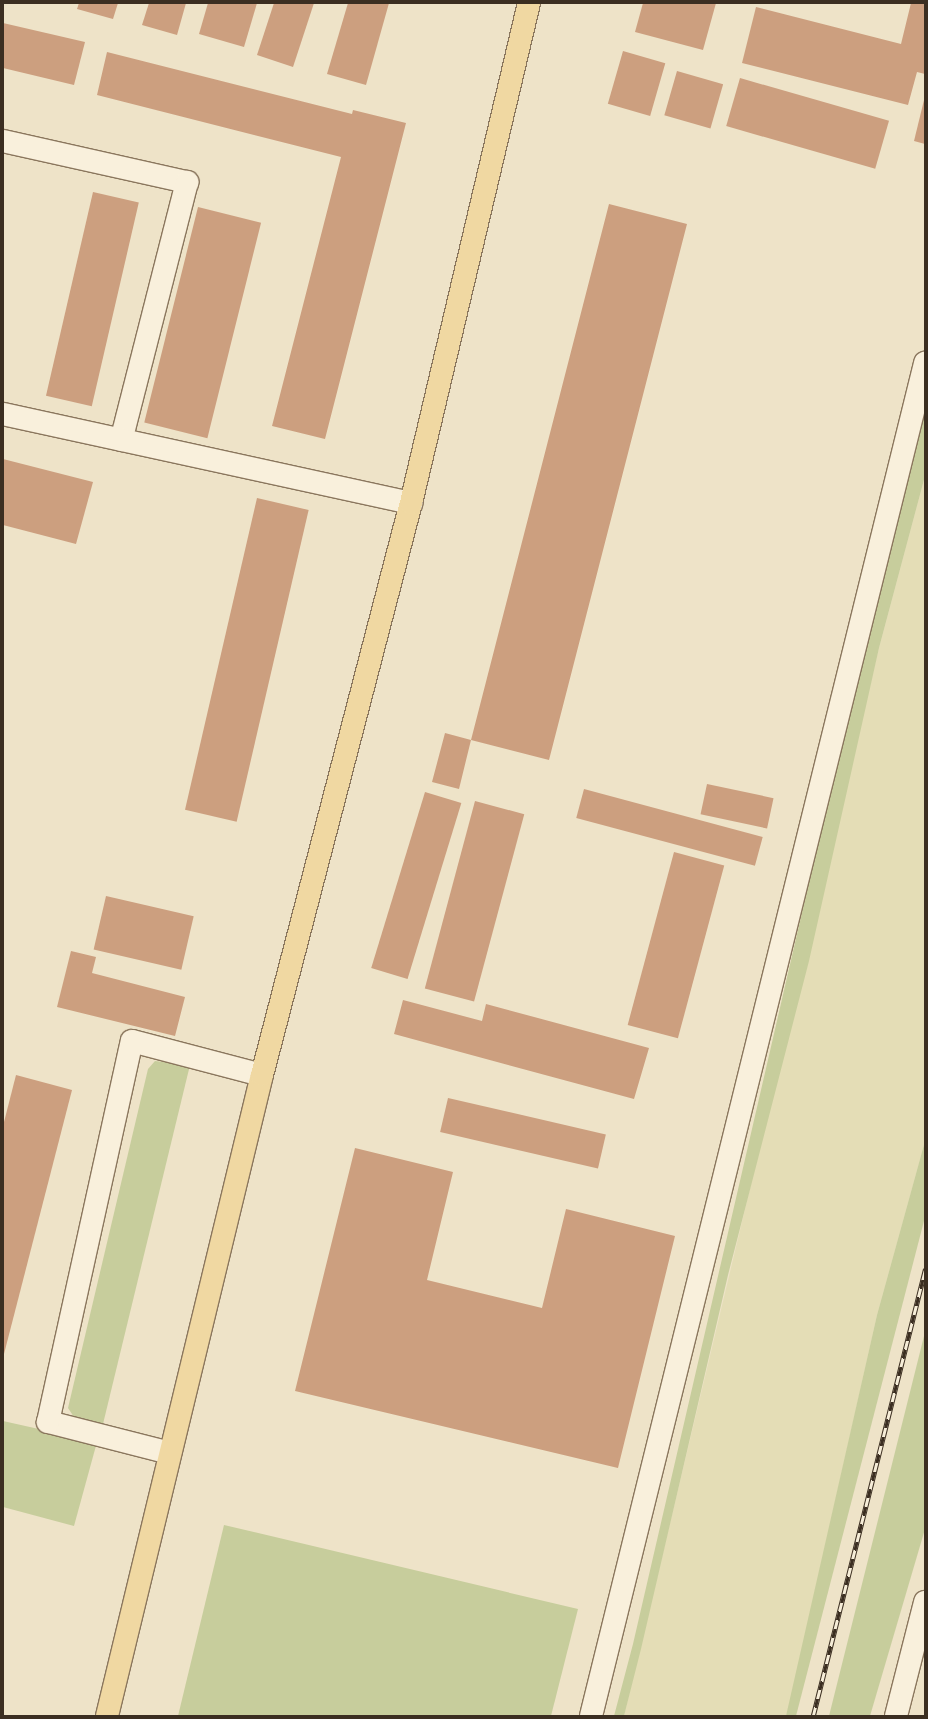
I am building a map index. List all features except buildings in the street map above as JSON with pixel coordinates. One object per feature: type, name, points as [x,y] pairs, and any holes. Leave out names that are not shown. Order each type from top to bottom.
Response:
[{"type":"main road","points":[[107,1716],[262,1075],[411,503],[529,3]]},
{"type":"street","points":[[3,141],[187,182],[121,440]]},
{"type":"street","points":[[591,1716],[925,363]]},
{"type":"street","points":[[3,414],[411,503]]},
{"type":"street","points":[[170,1453],[48,1422],[132,1041],[262,1075]]},
{"type":"street","points":[[896,1716],[925,1602]]},
{"type":"shaded area","points":[[925,476],[925,1141],[877,1315],[788,1711],[786,1716],[624,1716],[879,648]]},
{"type":"green space","points":[[925,413],[925,476],[879,648],[809,961],[728,1275],[641,1649],[624,1716],[614,1716],[633,1644],[822,826]]},
{"type":"green space","points":[[155,1061],[190,1065],[103,1424],[74,1417],[68,1408],[148,1069]]},
{"type":"green space","points":[[925,1141],[925,1217],[796,1716],[786,1716],[877,1315]]},
{"type":"green space","points":[[925,1332],[925,1529],[870,1716],[829,1716]]},
{"type":"green space","points":[[3,1421],[97,1442],[74,1526],[3,1507]]},
{"type":"green space","points":[[224,1525],[578,1609],[551,1716],[178,1716]]},
{"type":"railway","points":[[813,1716],[925,1269]]}]
